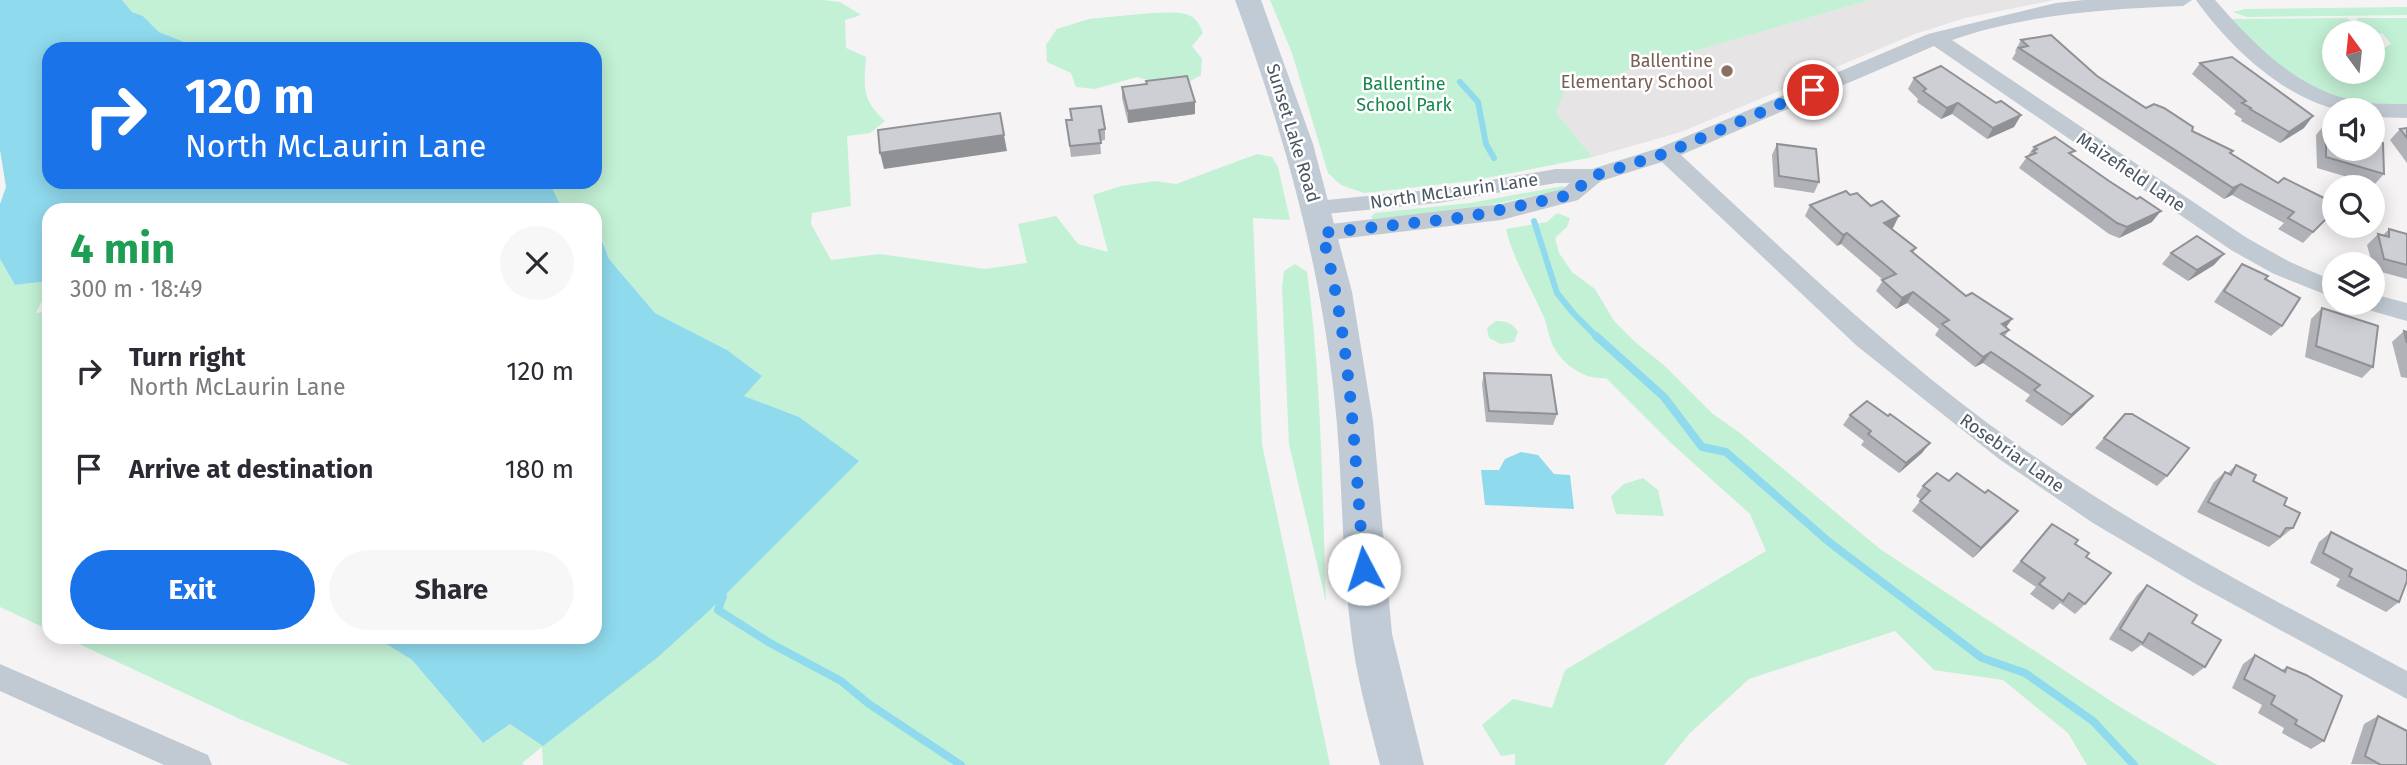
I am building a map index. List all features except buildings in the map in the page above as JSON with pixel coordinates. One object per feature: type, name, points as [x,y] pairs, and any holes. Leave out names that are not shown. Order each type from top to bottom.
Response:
[{"type":"main road","name":"Sunset Lake Road","points":[[1248,0],[1282,90],[1319,220],[1342,326],[1352,396],[1369,618],[1382,688],[1402,765]]},
{"type":"street","name":"North McLaurin Lane","points":[[1319,220],[1501,212],[1570,195],[1593,176],[1666,153],[1935,38],[1976,26],[2056,9],[2106,3],[2183,0]]},
{"type":"street","points":[[2205,0],[2258,59],[2289,82],[2326,98]]},
{"type":"street","name":"Maizefield Lane","points":[[1935,38],[2239,244],[2282,268],[2322,285]]},
{"type":"street","points":[[2385,110],[2407,111]]},
{"type":"street","name":"Rosebriar Lane","points":[[1666,153],[1865,340],[2008,452],[2102,515],[2206,576],[2407,686]]},
{"type":"street","points":[[2385,306],[2407,312]]},
{"type":"street","points":[[0,677],[197,765]]},
{"type":"shaded area","name":"Ballentine Elementary School","points":[[1870,0],[2054,0],[1965,18],[1915,34],[1681,132],[1593,157],[1556,113],[1564,89]]},
{"type":"green space","points":[[122,0],[840,2],[861,15],[845,20],[846,48],[866,57],[868,99],[885,121],[870,133],[847,136],[851,206],[812,213],[811,224],[831,260],[880,254],[985,269],[1027,263],[1018,224],[1056,216],[1078,244],[1108,252],[1093,195],[1121,186],[1155,181],[1176,184],[1257,154],[1272,157],[1278,167],[1290,220],[1253,218],[1262,444],[1330,765],[543,765],[542,747],[522,763],[524,765],[350,765],[242,720],[79,644],[386,644],[412,660],[483,743],[510,724],[710,610],[723,596],[799,417],[743,396],[762,376],[727,350],[655,313],[609,259],[602,238],[602,203],[560,203],[552,189],[602,189],[602,42],[184,42],[159,32],[143,16],[132,12]]},
{"type":"green space","name":"Ballentine School Park","points":[[1270,0],[1870,0],[1565,89],[1556,113],[1593,157],[1471,181],[1364,193],[1341,185],[1328,173],[1292,53]]},
{"type":"green space","points":[[2407,7],[2407,15],[2247,17],[2233,12],[2245,9]]},
{"type":"green space","points":[[1183,13],[1195,19],[1203,33],[1192,46],[1202,59],[1201,75],[1187,83],[1158,83],[1137,77],[1095,89],[1076,87],[1071,73],[1047,62],[1046,45],[1057,29],[1089,19]]},
{"type":"green space","points":[[2347,18],[2351,21],[2322,21],[2322,84],[2385,84],[2385,47],[2391,44],[2385,36],[2385,21],[2358,21],[2356,18],[2407,18],[2407,105],[2385,104],[2385,98],[2345,98],[2310,87],[2274,65],[2231,19]]},
{"type":"green space","points":[[1563,186],[1566,189],[1470,209],[1373,219],[1371,217],[1375,213],[1470,203]]},
{"type":"green space","points":[[1557,213],[1570,218],[1567,227],[1555,238],[1559,253],[1572,272],[1595,289],[1614,321],[1665,366],[1713,414],[1740,433],[1880,549],[2120,707],[2217,765],[2087,765],[2068,733],[2003,680],[1934,670],[1895,631],[1749,679],[1690,733],[1664,765],[1515,765],[1515,754],[1501,756],[1482,725],[1513,699],[1552,708],[1565,670],[1766,551],[1750,514],[1671,443],[1606,378],[1578,372],[1556,351],[1506,229],[1547,222]]},
{"type":"green space","points":[[0,259],[15,285],[42,282],[42,301],[36,313],[42,312],[42,627],[0,607]]},
{"type":"green space","points":[[1295,264],[1307,272],[1316,354],[1326,602],[1289,444],[1282,288],[1284,271]]},
{"type":"green space","points":[[1496,321],[1514,326],[1518,332],[1514,342],[1501,344],[1489,338],[1487,328]]},
{"type":"green space","points":[[1643,478],[1658,490],[1664,516],[1616,514],[1611,496],[1624,484]]},
{"type":"water","points":[[0,0],[122,0],[132,12],[143,16],[159,32],[184,42],[42,42],[42,189],[552,189],[560,203],[42,203],[42,282],[15,285],[0,259],[0,204],[6,187],[0,150]]},
{"type":"water","points":[[602,240],[609,259],[655,313],[727,350],[762,376],[744,396],[799,417],[859,461],[710,610],[658,657],[543,746],[510,724],[483,743],[412,660],[386,644],[602,644]]},
{"type":"water","points":[[1521,452],[1538,455],[1554,474],[1570,475],[1574,509],[1485,505],[1481,470],[1499,470],[1505,459]]},
{"type":"waterway","points":[[1460,82],[1478,102],[1486,144],[1494,158]]},
{"type":"waterway","points":[[1534,221],[1557,293],[1596,336]]},
{"type":"waterway","points":[[1596,336],[1664,397],[1702,447],[1726,452],[1829,542],[1982,658],[2025,673],[2093,721],[2134,765]]},
{"type":"waterway","points":[[716,591],[723,596],[718,610],[770,643],[841,681],[869,704],[961,765]]},
{"type":"place","name":"Ballentine Elementary School","points":[[1727,71]]},
{"type":"route","points":[[1364,569],[1352,396],[1342,326],[1322,233],[1501,212],[1570,195],[1593,176],[1666,153],[1813,90]]}]
